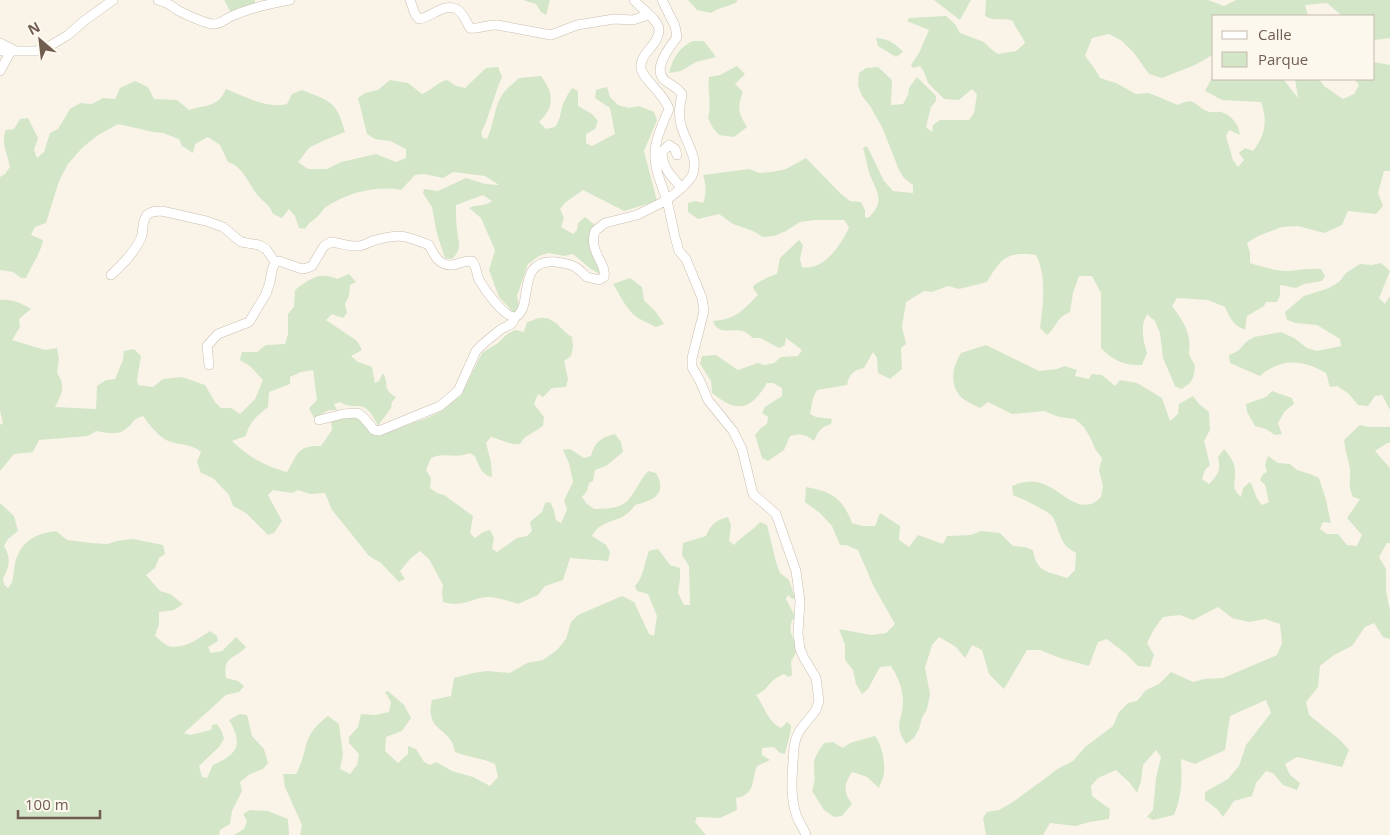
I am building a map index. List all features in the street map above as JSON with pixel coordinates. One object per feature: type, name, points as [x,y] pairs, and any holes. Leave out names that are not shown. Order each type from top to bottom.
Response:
[{"type":"street","points":[[0,51],[36,51],[48,48],[113,0]]},
{"type":"street","points":[[158,0],[168,2],[177,10],[190,16],[211,24],[218,24],[231,17],[272,3],[290,0]]},
{"type":"street","points":[[410,0],[419,19],[448,8],[457,9],[463,15],[470,28],[476,29],[490,24],[551,35],[578,26],[614,19],[633,20],[648,15]]},
{"type":"street","points":[[634,0],[648,15],[655,19],[660,28],[659,36],[641,61],[641,70],[666,100],[669,109],[658,132],[654,154],[656,171],[667,200],[679,251],[686,260],[702,298],[704,311],[692,358],[692,367],[708,400],[733,431],[742,449],[753,494],[776,514],[796,571],[800,601],[798,633],[800,649],[816,678],[819,701],[816,710],[800,730],[794,746],[793,800],[796,815],[806,835]]},
{"type":"street","points":[[319,420],[343,414],[358,413],[374,430],[379,431],[440,406],[458,391],[480,346],[514,322],[521,312],[531,272],[534,268],[540,264],[556,262],[577,267],[586,276],[599,280],[604,276],[605,272],[596,256],[594,246],[596,231],[605,224],[637,215],[667,200],[691,178],[694,169],[694,156],[680,125],[679,113],[682,94],[676,86],[666,82],[661,76],[660,67],[677,37],[675,26],[662,0]]},
{"type":"street","points":[[0,43],[13,51]]},
{"type":"street","points":[[0,71],[13,51]]},
{"type":"street","points":[[677,154],[675,149],[669,145],[662,152],[662,159],[664,167],[681,187]]},
{"type":"street","points":[[111,275],[134,250],[142,236],[145,219],[148,215],[162,211],[223,227],[241,242],[259,245],[266,249],[275,262]]},
{"type":"street","points":[[275,262],[279,261],[302,269],[312,266],[324,246],[331,242],[356,247],[375,240],[398,235],[407,236],[429,245],[436,259],[442,262],[452,265],[465,260],[472,261],[476,265],[480,281],[485,289],[509,317],[515,318]]},
{"type":"street","points":[[209,365],[207,346],[218,334],[249,322],[266,294],[275,262]]},
{"type":"green space","points":[[224,0],[255,0],[255,5],[243,10],[230,11]]},
{"type":"green space","points":[[523,0],[550,0],[546,15],[541,12],[536,4]]},
{"type":"green space","points":[[688,0],[737,0],[737,2],[711,13],[697,10]]},
{"type":"green space","points":[[934,0],[971,0],[960,20]]},
{"type":"green space","points":[[986,0],[1208,0],[1224,6],[1236,0],[1390,0],[1390,38],[1375,40],[1375,15],[1341,15],[1327,3],[1305,5],[1308,15],[1212,15],[1212,55],[1195,65],[1162,78],[1149,74],[1134,53],[1122,41],[1109,34],[1092,38],[1085,56],[1100,78],[1116,83],[1136,94],[1149,93],[1178,105],[1188,101],[1209,112],[1221,112],[1228,115],[1236,124],[1240,135],[1229,130],[1226,136],[1233,160],[1238,167],[1244,160],[1239,153],[1245,148],[1253,151],[1263,133],[1265,122],[1261,102],[1222,100],[1205,91],[1212,78],[1212,80],[1284,80],[1298,98],[1295,80],[1320,80],[1324,86],[1343,99],[1354,94],[1359,85],[1355,80],[1375,80],[1375,62],[1390,65],[1390,171],[1384,171],[1378,193],[1383,206],[1376,214],[1348,211],[1342,225],[1324,233],[1298,226],[1282,227],[1258,236],[1247,243],[1250,263],[1284,271],[1321,269],[1325,276],[1322,281],[1304,284],[1296,288],[1280,285],[1280,296],[1277,302],[1266,302],[1264,306],[1247,316],[1245,330],[1232,321],[1225,307],[1208,300],[1177,298],[1172,306],[1187,330],[1189,354],[1195,365],[1192,380],[1181,389],[1175,386],[1163,358],[1160,333],[1155,321],[1147,314],[1143,328],[1143,338],[1147,353],[1142,365],[1119,361],[1101,348],[1101,293],[1092,276],[1079,276],[1073,293],[1070,312],[1059,319],[1047,335],[1040,328],[1043,281],[1036,255],[1011,255],[996,267],[987,282],[959,289],[948,286],[932,292],[924,291],[906,302],[902,327],[906,344],[901,348],[902,369],[890,379],[878,373],[877,358],[873,352],[864,368],[855,371],[851,375],[847,385],[817,390],[813,398],[810,414],[816,417],[832,419],[831,424],[820,430],[814,441],[803,435],[790,436],[784,450],[768,461],[762,458],[755,435],[767,424],[768,417],[762,413],[765,407],[782,396],[782,388],[773,383],[767,383],[749,404],[736,406],[729,404],[712,393],[711,381],[700,364],[702,356],[716,355],[738,370],[758,363],[765,365],[774,363],[781,357],[798,356],[802,350],[786,338],[785,345],[779,348],[760,338],[753,338],[744,331],[721,330],[715,326],[713,321],[734,316],[743,310],[758,295],[753,288],[754,285],[777,274],[780,258],[799,240],[803,245],[800,259],[802,267],[810,267],[824,261],[831,255],[842,241],[849,227],[844,220],[815,220],[800,222],[774,236],[763,237],[753,231],[733,224],[719,214],[698,219],[688,212],[688,203],[695,201],[703,203],[706,189],[703,175],[749,169],[760,173],[772,172],[786,169],[806,158],[841,194],[850,201],[861,202],[865,210],[865,217],[868,218],[877,207],[878,198],[863,148],[867,146],[884,181],[893,191],[913,193],[913,185],[904,178],[899,170],[882,127],[862,96],[858,85],[859,73],[866,68],[878,67],[892,80],[891,105],[903,104],[908,95],[909,88],[917,77],[936,96],[936,101],[931,107],[926,127],[932,132],[933,125],[940,120],[969,120],[974,113],[977,94],[972,89],[959,100],[944,99],[928,83],[920,66],[913,68],[911,65],[919,53],[929,30],[907,21],[909,18],[946,16],[955,24],[960,33],[984,42],[998,54],[1016,51],[1025,43],[1013,21],[992,19],[985,16]]},
{"type":"green space","points":[[876,38],[891,42],[903,52],[896,57],[878,46]]},
{"type":"green space","points":[[693,41],[704,41],[716,57],[696,62],[681,71],[669,73],[677,54],[684,46]]},
{"type":"green space","points":[[737,66],[745,74],[735,84],[743,92],[739,110],[747,127],[734,137],[719,135],[708,118],[710,108],[709,77],[720,75]]},
{"type":"green space","points":[[498,67],[502,77],[481,133],[483,138],[487,139],[501,97],[519,78],[541,76],[545,82],[551,100],[548,111],[539,122],[546,129],[555,127],[557,124],[564,102],[572,88],[578,91],[578,106],[592,114],[598,121],[595,129],[586,134],[586,143],[592,146],[615,134],[610,108],[595,98],[596,90],[607,87],[610,97],[618,105],[629,108],[639,106],[654,112],[657,120],[644,151],[657,201],[624,211],[583,190],[568,201],[560,209],[564,218],[561,227],[573,234],[577,230],[578,223],[585,217],[595,225],[590,244],[594,257],[602,269],[599,274],[573,254],[565,256],[548,253],[539,256],[528,264],[517,296],[519,307],[514,313],[499,297],[489,270],[495,250],[481,218],[469,208],[492,201],[483,195],[456,205],[459,248],[452,259],[445,258],[437,234],[432,207],[423,193],[424,189],[438,191],[466,178],[485,184],[499,185],[485,176],[453,172],[443,178],[424,174],[415,175],[401,190],[372,189],[352,194],[334,202],[325,208],[305,229],[299,228],[295,216],[289,209],[282,218],[273,214],[270,207],[256,193],[241,171],[228,162],[220,145],[208,137],[195,144],[193,153],[182,146],[179,139],[163,133],[118,124],[98,135],[83,147],[68,164],[59,181],[46,223],[35,227],[31,235],[43,240],[26,278],[21,278],[13,272],[0,270],[0,177],[10,167],[4,143],[4,134],[6,130],[14,129],[20,119],[28,118],[38,138],[34,150],[37,158],[44,152],[50,133],[58,129],[70,109],[80,103],[92,104],[103,98],[115,99],[120,88],[135,81],[148,87],[154,99],[177,100],[189,110],[215,103],[226,89],[271,105],[287,104],[292,94],[302,90],[320,97],[331,104],[339,114],[345,132],[310,147],[298,162],[308,169],[327,169],[341,162],[376,154],[396,162],[406,158],[406,149],[390,141],[375,139],[367,134],[358,98],[365,93],[378,90],[390,80],[408,83],[422,94],[447,80],[456,86],[465,88],[486,68]]},
{"type":"green space","points":[[1381,263],[1390,271],[1379,298],[1385,304],[1390,296],[1390,410],[1382,395],[1375,396],[1368,406],[1358,405],[1349,394],[1337,386],[1330,387],[1326,373],[1309,365],[1284,363],[1260,376],[1230,363],[1229,355],[1238,351],[1246,342],[1254,337],[1281,332],[1294,338],[1307,348],[1317,351],[1341,346],[1340,339],[1317,325],[1287,320],[1285,312],[1304,296],[1329,288],[1339,282],[1346,273],[1360,264],[1372,265]]},
{"type":"green space","points":[[349,274],[356,282],[350,285],[349,296],[345,304],[347,313],[343,318],[332,314],[326,320],[357,341],[362,350],[351,356],[358,362],[372,367],[375,383],[379,381],[383,373],[387,389],[396,397],[392,402],[391,408],[378,426],[366,408],[340,402],[334,404],[337,410],[329,410],[314,418],[309,408],[317,400],[313,370],[301,372],[290,377],[290,384],[269,392],[268,407],[257,416],[247,431],[246,436],[232,441],[257,460],[287,472],[299,452],[307,447],[321,446],[332,430],[331,419],[347,416],[356,418],[375,436],[427,418],[440,412],[461,395],[482,353],[515,330],[524,332],[527,322],[540,318],[552,320],[572,337],[573,346],[571,356],[564,361],[568,379],[566,387],[552,388],[543,397],[538,394],[534,404],[544,417],[543,426],[524,438],[520,444],[509,443],[491,437],[486,443],[491,462],[492,477],[483,472],[475,456],[470,453],[431,458],[426,470],[431,478],[430,488],[444,495],[473,516],[470,533],[475,538],[483,532],[490,530],[494,538],[492,549],[497,552],[517,538],[527,536],[532,531],[530,522],[542,512],[545,503],[550,502],[556,520],[561,523],[567,510],[564,500],[573,482],[569,463],[563,450],[570,449],[584,458],[591,456],[594,447],[599,441],[615,434],[621,442],[623,452],[606,466],[595,470],[593,481],[589,483],[587,491],[582,497],[586,503],[594,509],[617,507],[624,504],[648,471],[656,473],[660,486],[657,495],[653,499],[635,505],[624,516],[596,530],[592,536],[606,545],[610,552],[608,561],[570,558],[563,580],[545,586],[538,595],[518,604],[490,597],[457,604],[443,602],[443,585],[429,559],[420,551],[400,571],[405,579],[399,582],[381,563],[369,556],[332,510],[325,493],[310,494],[298,490],[292,493],[273,490],[268,495],[282,521],[274,533],[268,535],[246,513],[233,506],[229,495],[213,478],[201,473],[197,462],[201,452],[188,445],[166,440],[156,432],[143,416],[120,432],[96,431],[88,436],[39,440],[33,452],[14,454],[0,471],[0,425],[3,423],[0,411],[0,300],[16,302],[31,309],[19,319],[20,327],[12,340],[45,350],[57,348],[59,359],[57,373],[62,386],[61,394],[55,407],[96,409],[97,386],[106,380],[115,379],[123,360],[124,351],[134,349],[141,356],[137,380],[138,385],[153,387],[163,379],[182,377],[205,385],[221,408],[231,408],[240,414],[255,399],[263,380],[250,366],[240,360],[242,352],[257,352],[266,345],[285,344],[288,334],[288,314],[294,307],[295,290],[300,286],[315,277],[325,276],[337,279]]},
{"type":"green space","points":[[630,278],[642,287],[644,300],[656,312],[664,324],[656,327],[636,317],[628,308],[613,284]]},
{"type":"green space","points":[[986,345],[1039,371],[1065,366],[1077,370],[1075,376],[1089,379],[1092,374],[1102,375],[1115,386],[1120,380],[1137,383],[1162,398],[1170,421],[1178,414],[1179,404],[1193,396],[1209,412],[1210,430],[1204,441],[1210,465],[1205,470],[1202,479],[1209,484],[1215,478],[1219,469],[1218,457],[1224,449],[1235,468],[1234,485],[1238,494],[1241,497],[1243,488],[1250,482],[1262,505],[1269,502],[1265,485],[1260,480],[1263,474],[1267,472],[1265,465],[1268,456],[1278,463],[1290,464],[1297,470],[1319,478],[1331,523],[1323,522],[1320,529],[1327,534],[1338,534],[1347,545],[1357,546],[1362,535],[1347,518],[1360,499],[1353,497],[1350,489],[1350,469],[1344,440],[1360,425],[1390,427],[1390,443],[1375,451],[1390,468],[1390,543],[1387,543],[1379,557],[1386,569],[1386,591],[1390,611],[1390,639],[1383,637],[1374,623],[1365,627],[1352,646],[1334,655],[1320,666],[1318,687],[1306,702],[1309,715],[1340,740],[1349,750],[1342,767],[1297,757],[1285,764],[1290,775],[1300,783],[1297,790],[1283,785],[1273,773],[1266,771],[1256,783],[1252,796],[1234,801],[1223,817],[1217,809],[1205,800],[1205,792],[1228,779],[1239,766],[1246,745],[1271,713],[1266,700],[1230,716],[1225,750],[1195,764],[1181,759],[1181,788],[1174,815],[1153,820],[1147,817],[1153,810],[1156,778],[1161,757],[1156,750],[1143,765],[1137,793],[1130,783],[1116,770],[1098,778],[1091,786],[1092,796],[1110,809],[1109,819],[1075,826],[1050,823],[1043,835],[986,835],[983,818],[987,812],[999,810],[1013,802],[1059,768],[1073,761],[1085,747],[1113,726],[1119,712],[1128,703],[1137,701],[1146,690],[1159,684],[1171,672],[1193,682],[1204,679],[1223,678],[1277,655],[1282,643],[1280,624],[1265,619],[1249,622],[1232,618],[1218,607],[1193,620],[1180,615],[1163,617],[1147,643],[1154,655],[1150,667],[1138,666],[1107,639],[1098,642],[1089,666],[1040,650],[1027,650],[1004,689],[989,674],[982,650],[972,645],[965,658],[956,647],[939,637],[932,645],[925,668],[930,694],[927,709],[914,738],[906,744],[899,727],[903,707],[902,691],[898,678],[891,666],[880,667],[868,689],[862,694],[856,684],[853,670],[845,660],[845,645],[839,629],[871,635],[886,633],[895,624],[874,587],[858,550],[846,545],[840,545],[832,526],[820,513],[805,502],[806,487],[823,491],[835,497],[844,507],[852,523],[863,526],[875,526],[880,513],[900,526],[899,540],[909,547],[918,535],[943,544],[947,536],[971,535],[981,531],[1000,533],[1013,546],[1033,550],[1037,564],[1041,568],[1067,578],[1075,570],[1076,553],[1064,543],[1052,516],[1013,495],[1012,486],[1026,482],[1037,482],[1073,502],[1081,504],[1092,503],[1101,497],[1103,486],[1099,470],[1102,458],[1095,449],[1084,427],[1075,419],[1059,417],[1044,411],[1012,414],[988,402],[980,408],[962,398],[958,393],[953,376],[958,358],[961,353]]},
{"type":"green space","points":[[1272,391],[1292,398],[1294,404],[1285,411],[1278,423],[1282,434],[1275,435],[1266,429],[1255,426],[1247,412],[1246,404],[1266,397]]},
{"type":"green space","points":[[0,503],[14,516],[18,531],[8,539],[4,546],[9,562],[3,578],[4,584],[8,588],[12,582],[18,554],[22,547],[39,535],[56,531],[67,540],[107,544],[133,539],[163,545],[165,554],[159,558],[155,568],[146,575],[160,591],[170,594],[183,604],[174,610],[159,612],[159,624],[155,636],[168,646],[174,647],[190,643],[210,631],[217,636],[218,641],[208,647],[211,653],[222,651],[236,637],[246,647],[230,659],[225,671],[226,678],[238,681],[244,686],[239,692],[226,695],[184,733],[190,735],[211,730],[212,725],[217,724],[222,732],[224,739],[219,747],[199,766],[202,777],[207,778],[213,765],[228,757],[236,748],[236,736],[229,720],[240,714],[247,715],[252,736],[264,749],[268,763],[263,769],[250,774],[240,782],[242,791],[232,811],[230,824],[220,830],[219,835],[0,835]]},
{"type":"green space","points":[[728,517],[731,525],[729,541],[734,545],[760,522],[767,525],[780,573],[789,580],[795,598],[792,599],[788,595],[786,599],[796,618],[792,620],[791,633],[796,653],[791,661],[792,675],[789,677],[784,674],[779,676],[756,695],[772,722],[781,728],[787,722],[791,725],[785,754],[780,753],[774,747],[762,748],[762,755],[770,760],[757,766],[750,790],[747,794],[736,798],[737,810],[720,818],[697,817],[695,822],[706,835],[300,835],[302,825],[285,787],[283,774],[296,774],[309,737],[319,723],[328,716],[339,724],[343,754],[340,769],[350,774],[357,765],[359,754],[349,743],[349,737],[358,727],[361,714],[375,715],[389,712],[391,702],[385,692],[388,691],[404,705],[411,718],[402,731],[386,737],[385,751],[398,763],[408,754],[408,746],[416,749],[424,762],[430,765],[436,762],[452,771],[473,777],[490,786],[498,777],[495,764],[455,752],[449,738],[432,719],[432,700],[451,696],[454,678],[487,671],[510,673],[527,663],[543,660],[557,650],[566,639],[571,622],[578,615],[622,596],[634,602],[649,634],[654,636],[657,616],[648,594],[637,591],[635,586],[642,574],[649,551],[658,549],[670,565],[680,568],[678,593],[684,605],[690,605],[689,566],[682,555],[683,543],[706,536],[714,523]]},
{"type":"green space","points":[[875,736],[881,748],[884,763],[884,776],[879,788],[867,777],[852,772],[847,781],[846,792],[852,804],[842,816],[834,817],[824,810],[812,791],[814,763],[817,754],[824,743],[833,742],[843,748],[850,743]]},
{"type":"green space","points":[[250,810],[268,811],[288,819],[289,835],[234,835],[244,829],[247,821],[243,814]]}]
